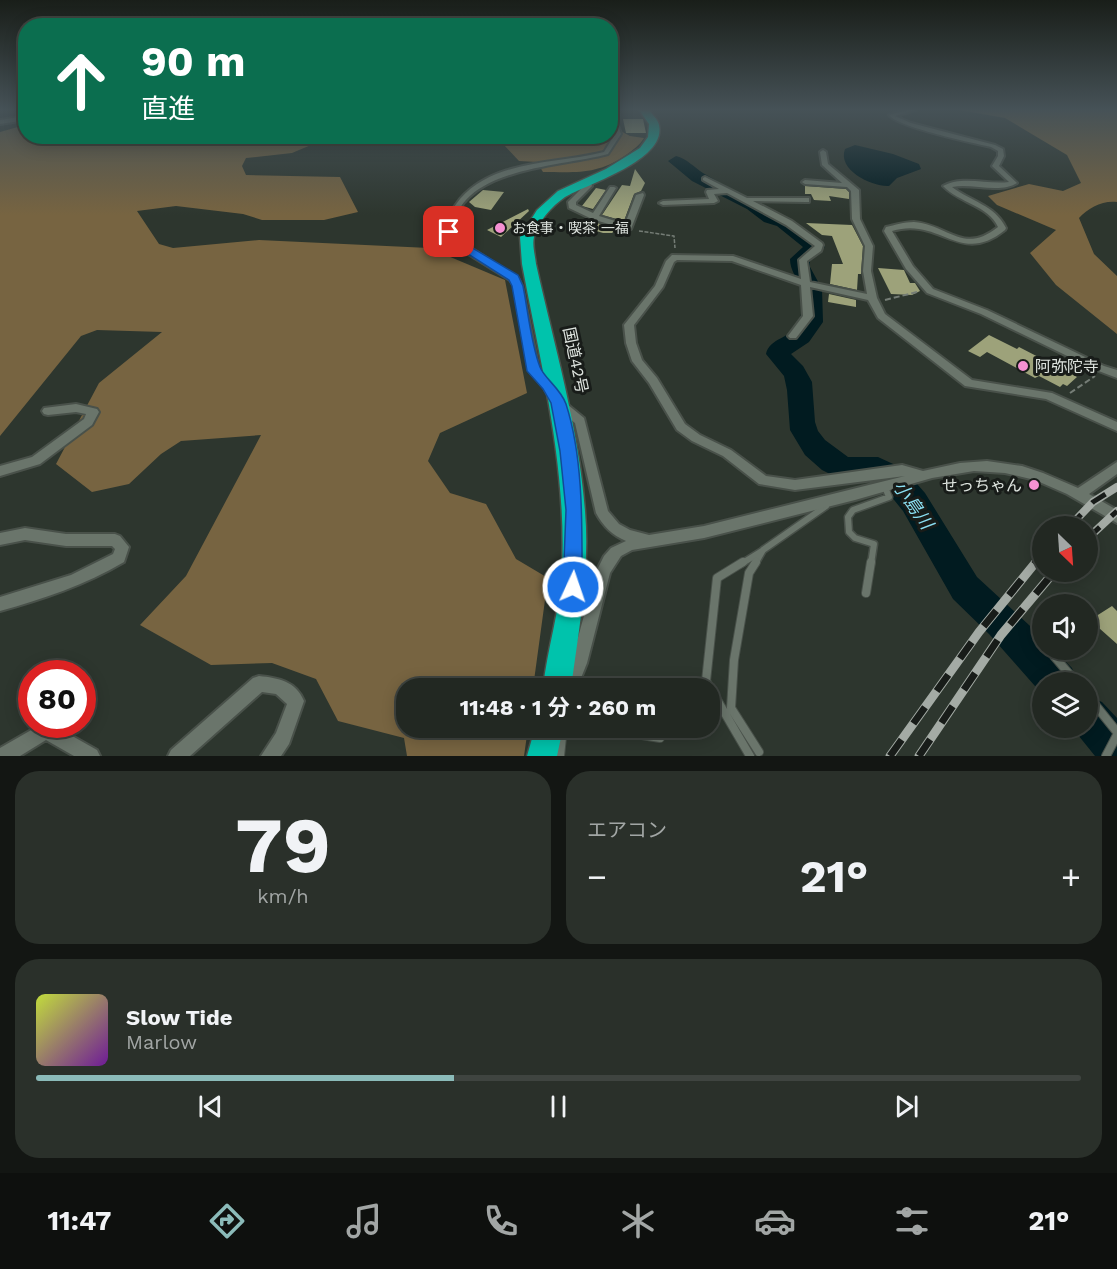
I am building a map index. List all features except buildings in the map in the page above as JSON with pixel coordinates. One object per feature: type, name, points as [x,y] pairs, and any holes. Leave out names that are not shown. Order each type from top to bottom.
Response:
[{"type":"highway","name":"国道42号","points":[[559,678],[571,599],[575,539],[572,481],[529,264],[527,237],[549,205],[563,194],[630,161],[646,145]]},
{"type":"street","points":[[611,145],[606,153],[502,174],[484,181],[467,192],[449,223],[449,232],[455,241],[516,281],[534,371],[549,386],[558,403],[580,421],[598,502],[608,523],[621,534],[634,538],[659,540]]},
{"type":"street","points":[[990,145],[1001,150],[1001,156],[995,166],[1014,183],[1009,186],[1000,186],[973,182],[947,186],[993,215],[1002,228],[985,240],[976,242],[922,226],[907,225],[888,231],[909,267],[925,288],[945,299],[984,312],[1093,365],[1117,374]]},
{"type":"street","points":[[823,152],[825,165],[855,190],[856,219],[869,246],[867,271],[872,299],[881,316],[969,383],[1029,392],[1061,401],[1117,427]]},
{"type":"street","points":[[705,178],[745,198],[770,215],[789,223],[819,245],[818,249],[803,260],[807,284],[805,303],[808,316],[793,336]]},
{"type":"street","points":[[588,182],[588,186],[571,205],[573,208],[628,227],[640,195]]},
{"type":"street","points":[[805,182],[849,185]]},
{"type":"street","points":[[596,217],[612,188]]},
{"type":"street","points":[[663,203],[714,201],[710,192],[730,190]]},
{"type":"street","points":[[745,198],[806,200]]},
{"type":"street","points":[[872,299],[807,284],[733,259],[675,257],[670,261],[659,287],[632,320],[629,333],[637,361],[653,381],[681,427],[696,438],[727,453],[763,480],[775,484],[795,485],[903,470],[924,476]]},
{"type":"street","points":[[0,471],[36,461],[88,422],[93,412],[76,408],[48,411]]},
{"type":"street","points":[[573,678],[602,579],[612,556],[627,545],[659,540],[832,501],[924,476],[964,468],[1003,467],[1038,476],[1080,494],[1117,517]]},
{"type":"street","points":[[1080,494],[1117,467]]},
{"type":"street","points":[[0,539],[25,534],[66,540],[115,540],[122,547],[119,558],[102,569],[46,592],[0,604]]},
{"type":"street","points":[[177,756],[259,684],[280,686],[296,701],[283,738],[270,756]]},
{"type":"street","points":[[3,756],[46,731],[91,756]]},
{"type":"lane","points":[[866,593],[873,544],[855,538],[849,532],[848,517],[853,510],[889,497],[885,487]]},
{"type":"lane","points":[[750,756],[706,681],[717,578],[763,550],[832,501]]},
{"type":"lane","points":[[759,752],[731,708],[734,660],[749,573],[763,550]]},
{"type":"lane","points":[[1057,660],[1068,672]]},
{"type":"lane","points":[[1098,709],[1117,733],[1106,756]]},
{"type":"path","points":[[628,227],[674,236],[675,257]]},
{"type":"path","points":[[872,299],[895,300],[925,288]]},
{"type":"path","points":[[1061,401],[1099,372],[1093,365]]},
{"type":"shaded area","points":[[0,145],[310,145],[292,153],[246,158],[242,166],[246,175],[340,177],[358,212],[324,220],[262,220],[243,214],[176,206],[137,211],[159,244],[173,248],[259,240],[429,248],[505,280],[527,393],[440,433],[428,461],[450,493],[486,504],[516,559],[548,578],[534,678],[396,678],[396,736],[338,721],[316,679],[272,663],[211,665],[140,625],[186,576],[261,435],[181,441],[161,454],[129,484],[92,492],[56,464],[99,383],[162,332],[97,330],[81,336],[0,436]]},
{"type":"shaded area","points":[[504,145],[638,145],[606,166],[586,171],[543,172],[537,162],[519,161]]},
{"type":"shaded area","points":[[1051,145],[1117,145],[1117,202],[1106,202],[1096,206],[1079,218],[1094,254],[1117,276],[1117,334],[1056,285],[1030,253],[1056,230],[997,205],[988,196],[1029,184],[1063,191],[1081,183],[1067,155]]},
{"type":"shaded area","points":[[404,738],[527,738],[524,756],[407,756]]},
{"type":"water","points":[[856,145],[893,154],[919,164],[921,169],[897,178],[889,186],[874,184],[858,176],[846,164],[845,149]]},
{"type":"waterway","name":"小島川","points":[[676,161],[698,177],[753,205],[771,218],[784,222],[815,247],[800,259],[800,267],[811,289],[811,322],[801,337],[778,351],[799,382],[803,430],[820,453],[832,462],[850,469],[883,470],[893,477],[914,502],[965,588],[1002,622],[1049,672]]},
{"type":"waterway","name":"小島川","points":[[1098,728],[1117,750]]},
{"type":"railway","points":[[1080,516],[1093,502],[1117,487]]},
{"type":"railway","points":[[1098,529],[1117,511]]},
{"type":"railway","points":[[890,756],[979,632],[1032,567]]},
{"type":"railway","points":[[919,756],[1001,635],[1046,582]]},
{"type":"place","name":"お食事・喫茶 一福","points":[[500,228]]},
{"type":"place","name":"阿弥陀寺","points":[[1023,366]]},
{"type":"place","name":"せっちゃん","points":[[1034,485]]},
{"type":"route","points":[[449,232],[460,245],[514,278],[518,286],[534,371],[549,386],[558,403],[567,451],[574,510],[573,587]]}]
